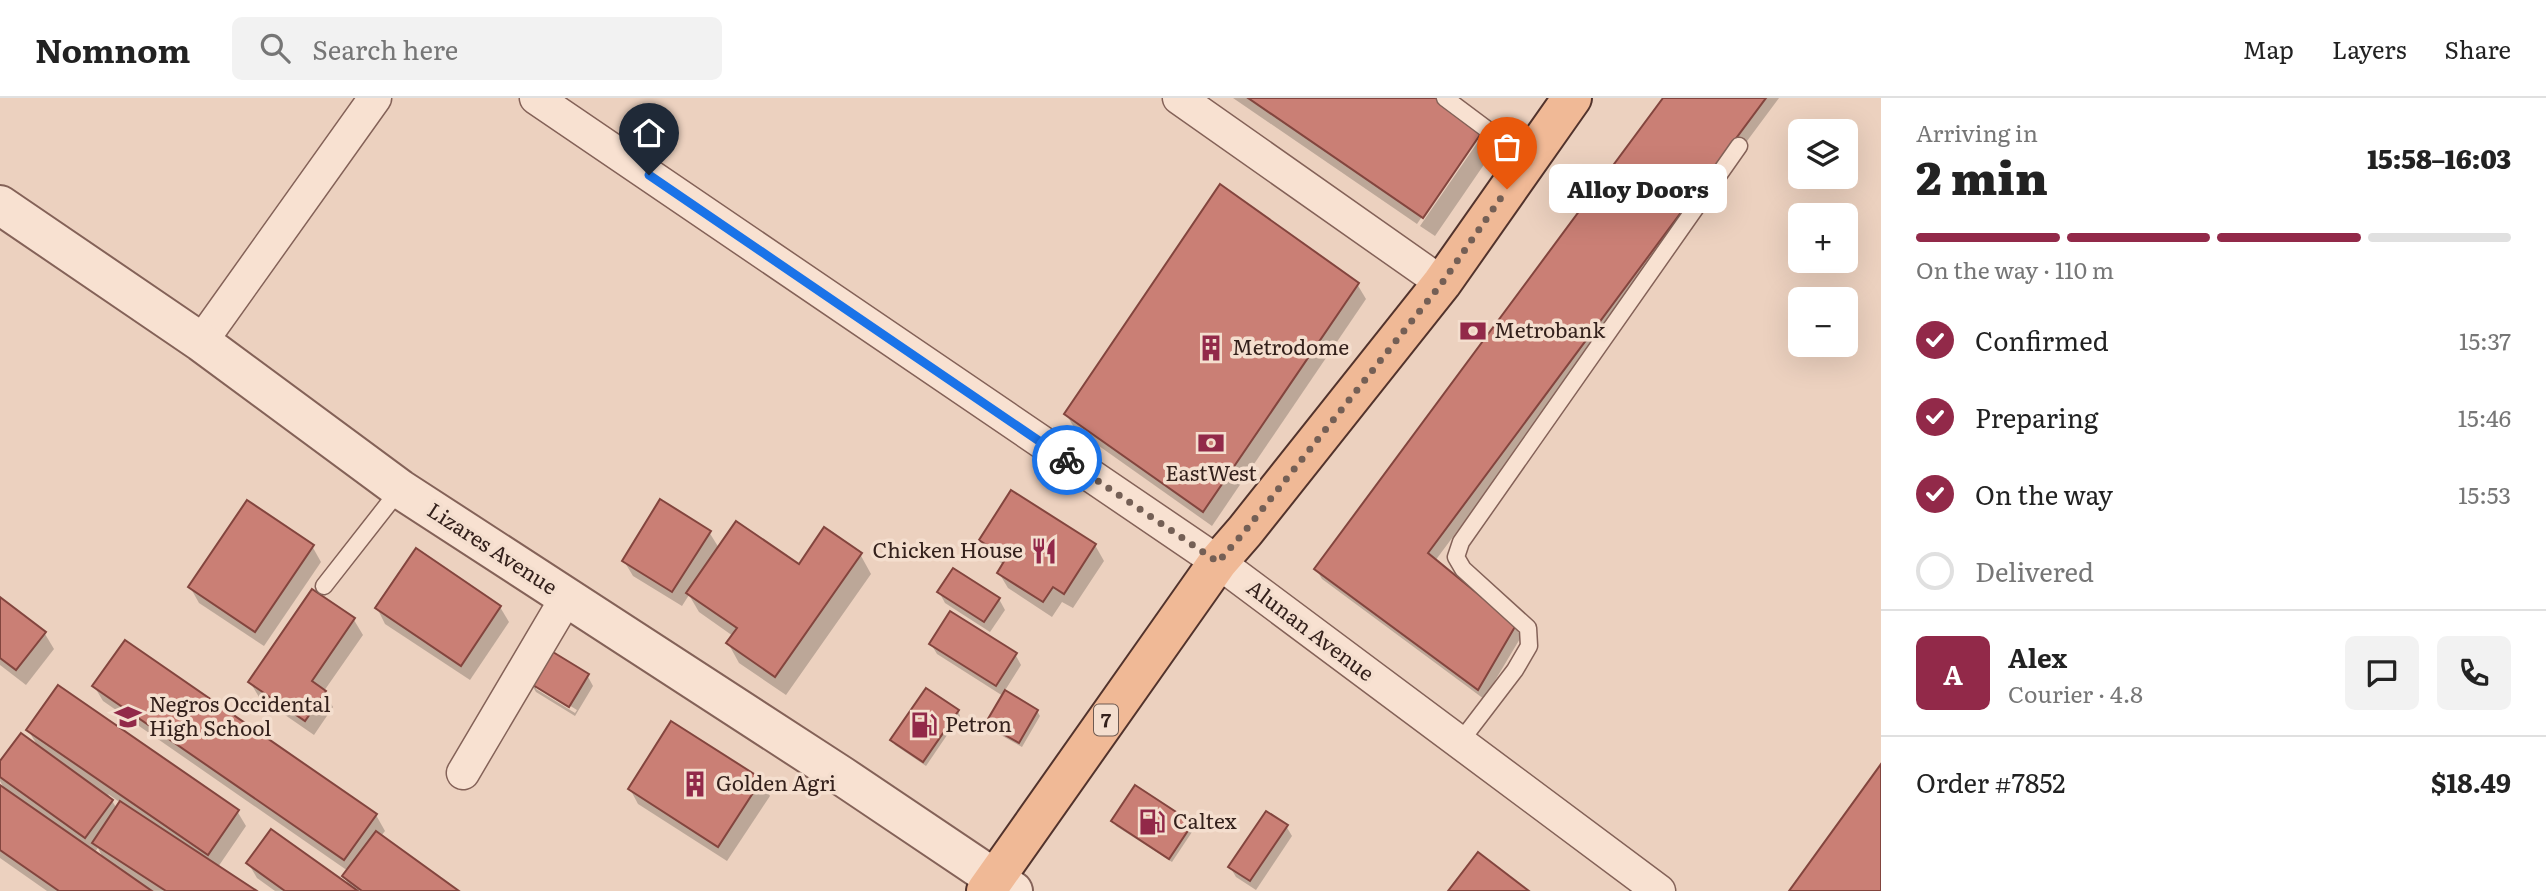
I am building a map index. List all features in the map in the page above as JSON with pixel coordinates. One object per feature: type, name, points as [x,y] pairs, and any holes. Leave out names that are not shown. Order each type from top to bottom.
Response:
[{"type":"main road","name":"7","points":[[998,887],[1218,562],[1442,283],[1572,98]]},
{"type":"street","points":[[201,342],[375,98]]},
{"type":"street","name":"Alunan Avenue","points":[[536,98],[1218,562],[1659,891]]},
{"type":"street","points":[[1179,98],[1442,283]]},
{"type":"street","name":"Lizares Avenue","points":[[0,205],[201,342],[400,488],[822,763],[998,887]]},
{"type":"street","points":[[463,773],[567,597]]},
{"type":"lane","points":[[1456,101],[1528,160]]},
{"type":"lane","points":[[1460,743],[1515,670],[1529,646],[1528,628],[1464,569],[1456,557],[1461,542],[1739,146]]},
{"type":"lane","points":[[324,586],[400,488]]},
{"type":"building","points":[[1248,98],[1439,98],[1484,129],[1423,218]]},
{"type":"building","points":[[1663,98],[1766,98],[1428,553],[1516,625],[1478,690],[1314,569]]},
{"type":"building","name":"Metrodome","points":[[1220,184],[1359,283],[1203,512],[1064,414]]},
{"type":"building","name":"Chicken House","points":[[1011,490],[1096,544],[1064,594],[1053,587],[1043,602],[997,573],[1006,558],[979,540]]},
{"type":"building","points":[[660,499],[711,531],[672,592],[622,561]]},
{"type":"building","points":[[247,500],[314,545],[255,632],[188,587]]},
{"type":"building","points":[[736,521],[799,564],[824,527],[862,553],[775,677],[726,643],[737,628],[686,593]]},
{"type":"building","points":[[416,548],[501,606],[461,666],[375,608]]},
{"type":"building","points":[[953,568],[1000,598],[984,622],[937,592]]},
{"type":"building","points":[[312,589],[355,618],[312,681],[326,691],[305,721],[248,682]]},
{"type":"building","points":[[0,597],[46,632],[16,670],[0,658]]},
{"type":"building","points":[[950,611],[1017,653],[996,686],[929,644]]},
{"type":"building","points":[[125,640],[377,814],[344,860],[92,686]]},
{"type":"building","points":[[548,649],[589,674],[569,707],[528,682]]},
{"type":"building","points":[[58,685],[239,810],[208,855],[26,730]]},
{"type":"building","name":"Petron","points":[[926,688],[959,710],[923,762],[890,740]]},
{"type":"building","name":"Petron","points":[[1005,690],[1038,710],[1019,743],[985,724]]},
{"type":"building","name":"Golden Agri","points":[[671,721],[762,779],[718,847],[628,789]]},
{"type":"building","points":[[21,733],[113,800],[85,838],[0,777],[0,761]]},
{"type":"building","points":[[1881,764],[1881,891],[1789,891]]},
{"type":"building","points":[[0,785],[152,891],[59,891],[0,850]]},
{"type":"building","name":"Caltex","points":[[1135,785],[1193,823],[1169,859],[1111,821]]},
{"type":"building","points":[[120,801],[257,891],[166,891],[92,843]]},
{"type":"building","points":[[1266,811],[1288,825],[1250,881],[1228,867]]},
{"type":"building","points":[[271,829],[358,891],[285,891],[246,863]]},
{"type":"building","points":[[376,831],[459,891],[362,891],[342,876]]},
{"type":"building","points":[[1478,852],[1529,891],[1448,891]]},
{"type":"way so far","points":[[1067,460],[1218,562],[1442,283],[1507,189]]},
{"type":"place","name":"Alloy Doors","points":[[1507,189]]},
{"type":"place","name":"Metrobank","points":[[1473,331]]},
{"type":"place","name":"Metrodome","points":[[1211,348]]},
{"type":"place","name":"EastWest","points":[[1211,443]]},
{"type":"place","name":"Chicken House","points":[[1044,551]]},
{"type":"place","name":"Negros Occidental High School","points":[[128,717]]},
{"type":"place","name":"Petron","points":[[924,725]]},
{"type":"place","name":"Golden Agri","points":[[695,784]]},
{"type":"place","name":"Caltex","points":[[1152,822]]},
{"type":"route","points":[[649,175],[1067,460]]}]
